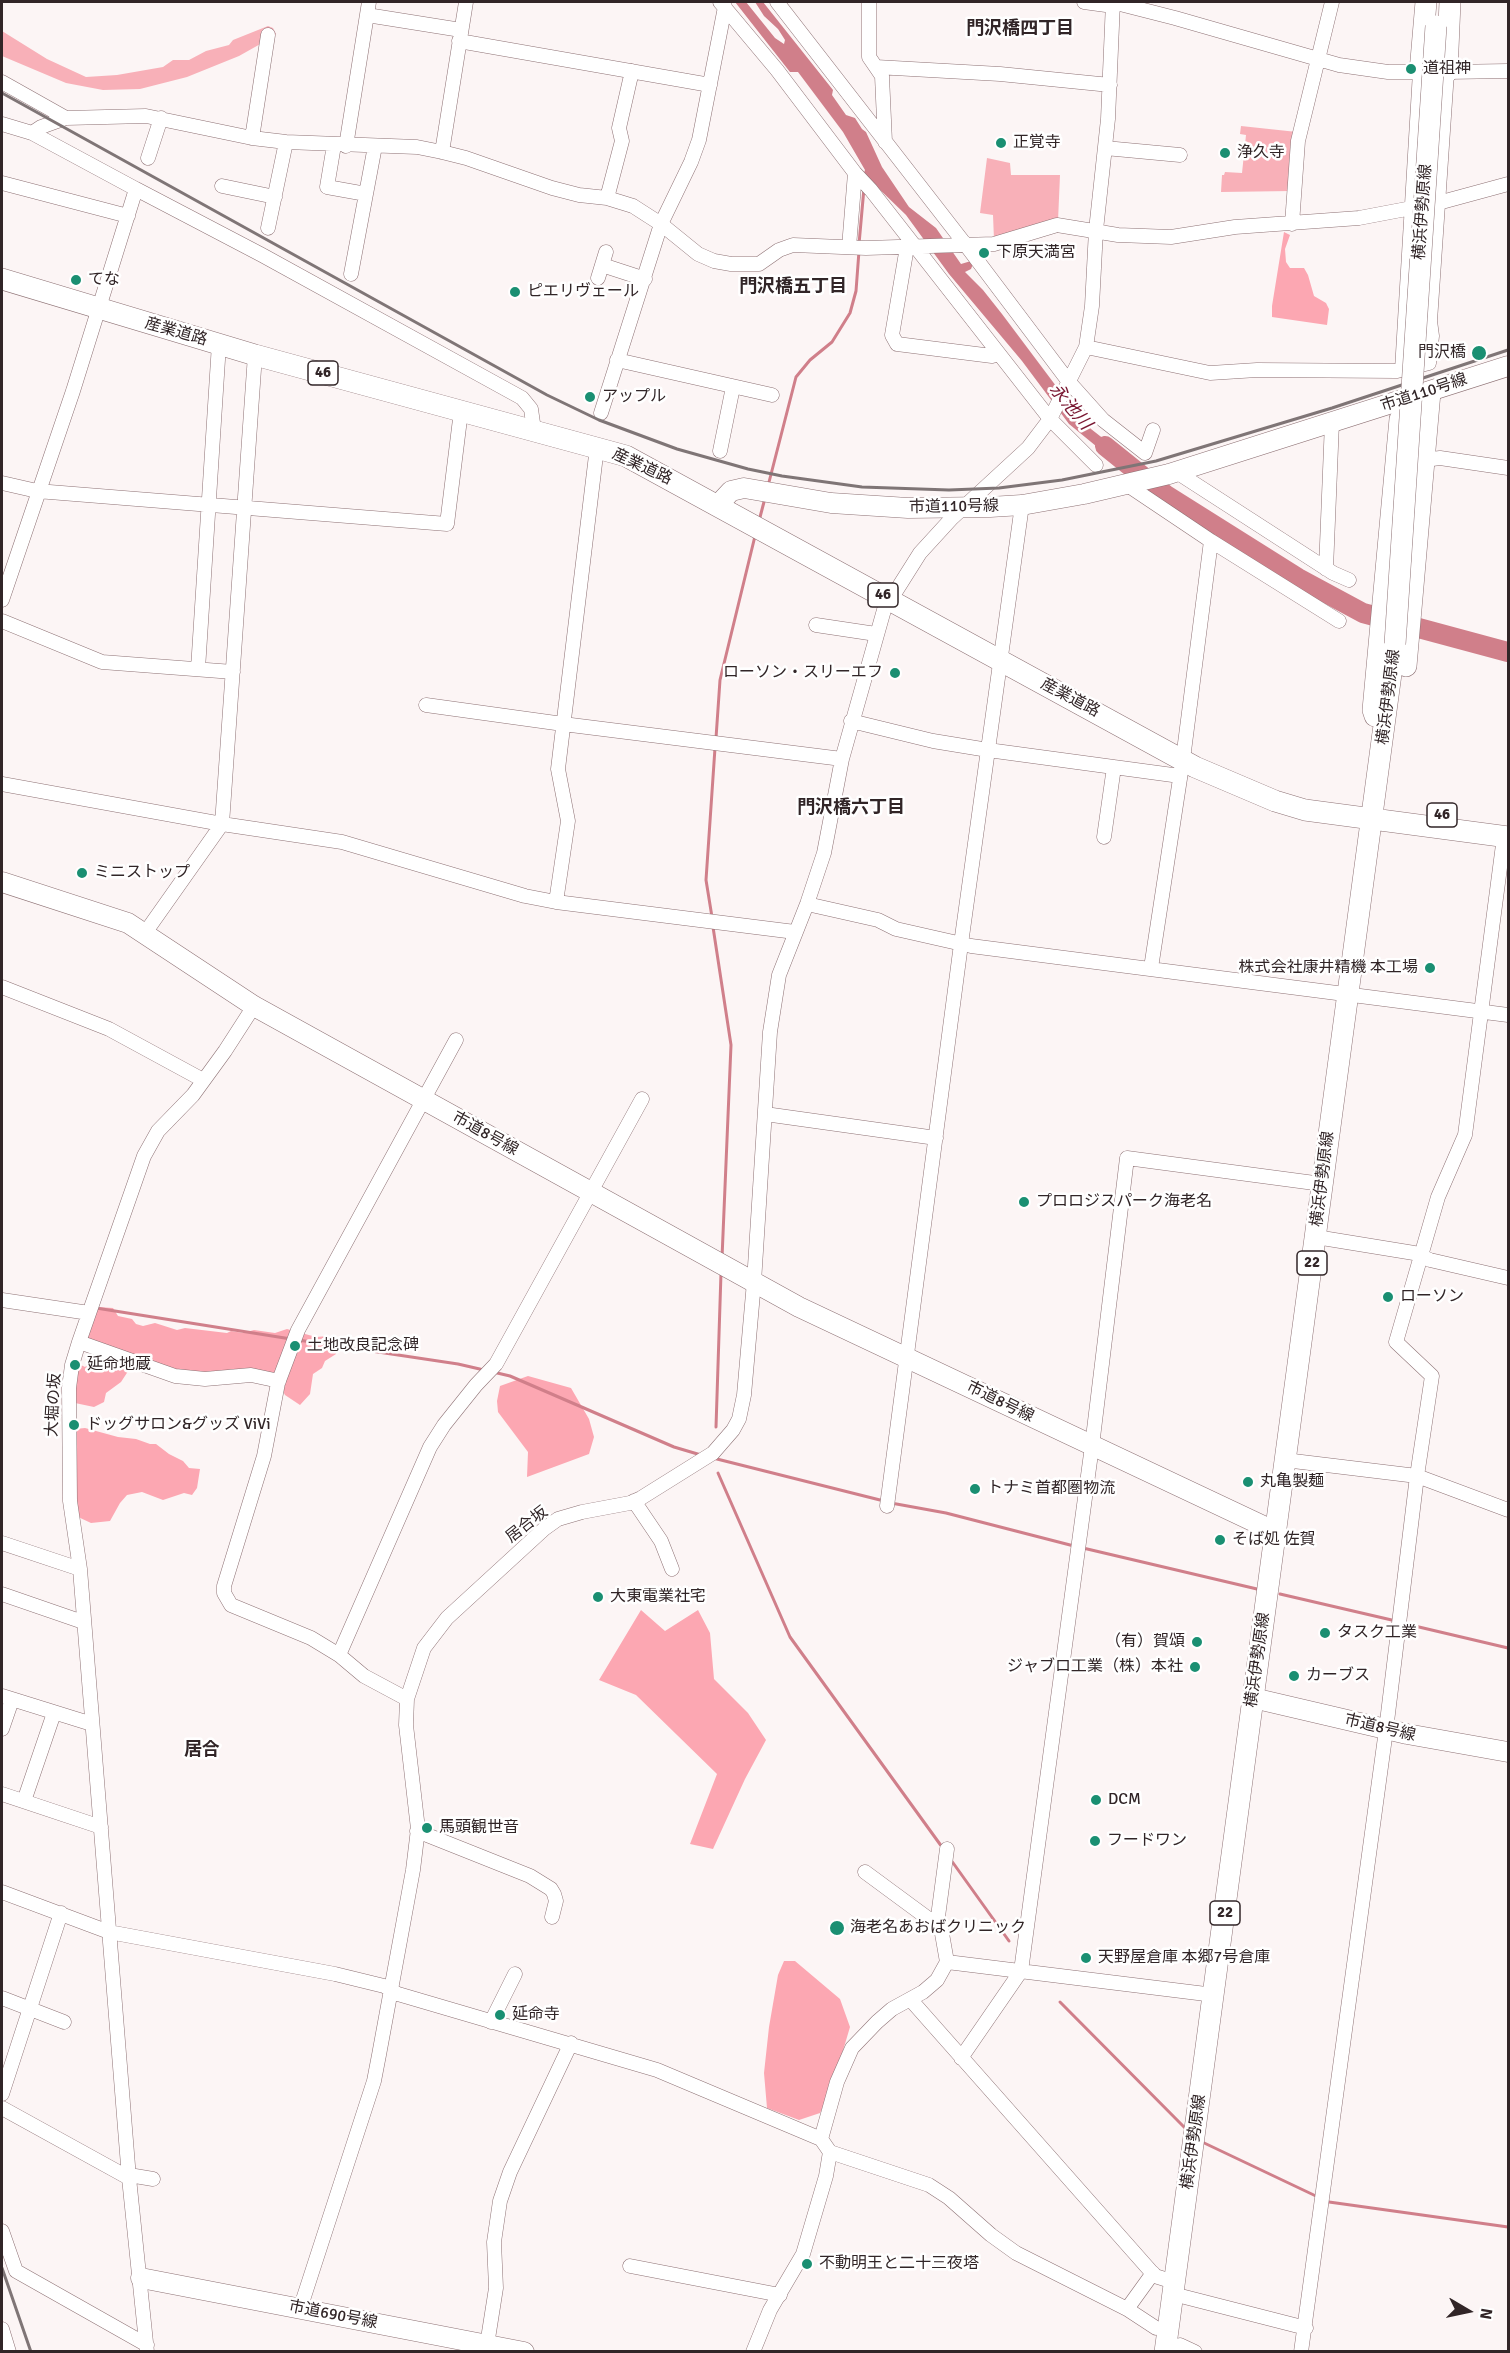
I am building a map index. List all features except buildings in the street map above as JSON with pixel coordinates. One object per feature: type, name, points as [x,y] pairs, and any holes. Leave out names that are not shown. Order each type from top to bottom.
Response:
[{"type":"main road","points":[[1420,72],[1426,2]]},
{"type":"main road","name":"横浜伊勢原線","points":[[1173,2348],[1174,2288],[1395,645],[1437,2]]},
{"type":"main road","points":[[1447,72],[1450,2]]},
{"type":"main road","name":"産業道路","points":[[2,279],[255,355],[597,447],[634,460],[891,599],[1182,768],[1231,782],[1374,813]]},
{"type":"main road","points":[[1395,645],[1413,603],[1430,392]]},
{"type":"main road","points":[[1395,645],[1384,597],[1402,401]]},
{"type":"main road","name":"46","points":[[1374,813],[1507,833]]},
{"type":"street","points":[[442,152],[465,2]]},
{"type":"street","points":[[777,2],[1068,384],[1103,420],[1145,453],[1153,430]]},
{"type":"street","points":[[869,2],[869,57],[882,76],[885,143]]},
{"type":"street","points":[[1084,2],[1120,4],[1317,59],[1362,69],[1420,72],[1402,370]]},
{"type":"street","points":[[1292,224],[1298,141],[1332,2]]},
{"type":"street","name":"居合坂","points":[[300,2309],[374,2081],[413,1870],[417,1805],[407,1746],[407,1699],[424,1648],[447,1618],[544,1529],[558,1519],[638,1500],[703,1461],[719,1448],[739,1419],[754,1282],[770,1032],[779,975],[824,853],[851,722],[884,610],[912,563],[961,509],[1028,448],[1051,417],[1086,347],[1092,306],[1096,230],[1110,85],[1113,3]]},
{"type":"street","points":[[601,413],[661,224],[699,140],[723,4]]},
{"type":"street","points":[[723,4],[999,354],[1051,417],[1096,465]]},
{"type":"street","points":[[366,194],[327,187],[340,146],[368,8],[460,35],[710,85]]},
{"type":"street","points":[[252,138],[268,35]]},
{"type":"street","points":[[876,67],[1000,74],[1110,85]]},
{"type":"street","points":[[607,198],[622,141],[619,129],[632,71]]},
{"type":"street","points":[[1086,347],[1209,372],[1402,370],[1429,363],[1447,72],[1509,71]]},
{"type":"street","points":[[2,82],[66,118]]},
{"type":"street","points":[[32,133],[41,126],[66,118],[146,116],[252,138],[286,142],[340,146],[417,147],[466,158],[552,188],[579,195],[607,198],[642,210],[698,254],[714,261],[731,264],[759,264],[779,250],[793,245],[856,248],[994,244],[1057,225],[1134,236],[1171,237],[1235,227],[1359,218],[1412,209],[1509,184]]},
{"type":"street","points":[[148,158],[161,118]]},
{"type":"street","points":[[2,124],[32,133],[262,255],[522,398],[531,409],[534,430]]},
{"type":"street","points":[[268,228],[286,142]]},
{"type":"street","points":[[351,274],[375,146]]},
{"type":"street","points":[[1105,148],[1180,155]]},
{"type":"street","points":[[856,248],[858,176]]},
{"type":"street","points":[[2,183],[128,216]]},
{"type":"street","points":[[222,186],[275,196]]},
{"type":"street","points":[[2,600],[37,491],[73,391],[136,189]]},
{"type":"street","points":[[914,247],[892,335],[897,344],[992,356],[999,354]]},
{"type":"street","points":[[602,265],[645,279]]},
{"type":"street","points":[[1407,292],[1432,293]]},
{"type":"street","points":[[198,669],[219,344]]},
{"type":"street","points":[[145,933],[222,824],[255,355]]},
{"type":"street","points":[[617,360],[772,395]]},
{"type":"street","name":"市道110号線","points":[[1172,472],[1509,366]]},
{"type":"street","points":[[720,451],[734,387]]},
{"type":"street","points":[[2,483],[37,491],[447,524],[461,411]]},
{"type":"street","points":[[1326,569],[1332,422]]},
{"type":"street","points":[[556,903],[567,821],[558,769],[597,447]]},
{"type":"street","points":[[1424,460],[1440,458],[1509,468]]},
{"type":"street","points":[[1129,483],[1172,472],[1326,569],[1349,580]]},
{"type":"street","points":[[1129,483],[1211,541],[1339,621]]},
{"type":"street","name":"市道110号線","points":[[718,505],[730,491],[744,488],[831,503],[961,509],[1022,505],[1129,483]]},
{"type":"street","points":[[888,1502],[961,944],[1022,505]]},
{"type":"street","points":[[1152,968],[1182,768],[1211,541]]},
{"type":"street","points":[[2,621],[102,662],[233,672]]},
{"type":"street","points":[[816,625],[876,634]]},
{"type":"street","points":[[426,705],[842,759]]},
{"type":"street","points":[[851,722],[933,741],[988,750],[1114,767],[1182,768]]},
{"type":"street","points":[[1104,837],[1114,767]]},
{"type":"street","points":[[2,784],[353,845],[556,903],[795,932]]},
{"type":"street","points":[[1301,2352],[1432,1376],[1396,1342],[1438,1197],[1465,1135],[1480,1011],[1507,833]]},
{"type":"street","name":"市道8号線","points":[[2,882],[128,923],[254,1005],[799,1307],[1275,1532]]},
{"type":"street","points":[[807,904],[878,920],[896,929],[961,944],[1509,1015]]},
{"type":"street","points":[[2,987],[109,1029],[203,1080]]},
{"type":"street","name":"大堀の坂","points":[[147,2348],[129,2176],[80,1569],[70,1501],[69,1388],[72,1365],[79,1342],[137,1177],[153,1139],[165,1123],[178,1113],[225,1052],[254,1005]]},
{"type":"street","points":[[407,1699],[364,1676],[339,1655],[311,1638],[231,1605],[224,1593],[227,1575],[264,1456],[279,1381],[294,1339],[360,1213],[425,1101],[456,1040]]},
{"type":"street","points":[[339,1655],[430,1447],[444,1425],[489,1371],[642,1099]]},
{"type":"street","points":[[765,1114],[936,1138]]},
{"type":"street","points":[[961,2058],[1021,1971],[1092,1446],[1127,1158],[1322,1184]]},
{"type":"street","points":[[1316,1237],[1421,1256],[1509,1278]]},
{"type":"street","points":[[2,1300],[89,1313]]},
{"type":"street","points":[[79,1342],[175,1376],[205,1379],[251,1375],[279,1381]]},
{"type":"street","points":[[1285,1460],[1417,1476],[1509,1510]]},
{"type":"street","points":[[638,1500],[661,1541],[672,1569]]},
{"type":"street","points":[[2,1543],[80,1569]]},
{"type":"street","points":[[2,1594],[83,1622]]},
{"type":"street","points":[[2,1729],[7,1698],[92,1724]]},
{"type":"street","name":"市道8号線","points":[[1253,1698],[1386,1730],[1509,1752]]},
{"type":"street","points":[[24,1801],[54,1713]]},
{"type":"street","points":[[2,1794],[101,1827]]},
{"type":"street","points":[[417,1832],[511,1867],[551,1889],[556,1901],[552,1917]]},
{"type":"street","points":[[937,1924],[946,1855]]},
{"type":"street","points":[[821,2139],[837,2082],[852,2048],[877,2022],[937,1980],[947,1962],[941,1928],[865,1872]]},
{"type":"street","points":[[2,1892],[109,1932],[335,1974],[384,1986],[398,1994],[657,2070],[821,2139],[830,2152],[929,2185],[949,2198],[991,2235],[1016,2253],[1127,2309],[1156,2328]]},
{"type":"street","points":[[2,2094],[61,1913]]},
{"type":"street","points":[[947,1962],[1214,1995]]},
{"type":"street","points":[[491,2022],[514,1974]]},
{"type":"street","points":[[2,1998],[63,2022]]},
{"type":"street","points":[[910,1999],[1153,2273],[1174,2288],[1306,2328]]},
{"type":"street","points":[[487,2344],[497,2281],[494,2242],[500,2201],[510,2172],[571,2043]]},
{"type":"street","points":[[2,2108],[129,2176],[153,2179]]},
{"type":"street","points":[[753,2352],[770,2310],[803,2253],[826,2176],[830,2152]]},
{"type":"street","points":[[2,2231],[16,2271],[147,2348]]},
{"type":"street","points":[[630,2266],[780,2295]]},
{"type":"street","points":[[1127,2309],[1153,2273]]},
{"type":"street","name":"市道690号線","points":[[141,2278],[524,2352]]},
{"type":"street","points":[[2,2329],[9,2352]]},
{"type":"street","points":[[1173,2348],[1195,2352]]},
{"type":"shaded area","points":[[268,26],[273,28],[276,34],[239,56],[187,77],[140,89],[103,90],[66,83],[2,56],[2,31],[47,59],[86,77],[117,75],[163,67],[173,60],[189,60],[206,51],[229,45],[233,40]]},
{"type":"shaded area","points":[[1241,126],[1297,132],[1291,191],[1221,192],[1222,175],[1225,172],[1242,173],[1246,135],[1240,134]]},
{"type":"shaded area","points":[[987,158],[1010,163],[1011,175],[1060,175],[1058,221],[994,240],[993,215],[980,213]]},
{"type":"shaded area","points":[[1284,232],[1290,235],[1285,249],[1286,262],[1290,268],[1304,268],[1314,296],[1326,303],[1329,309],[1327,325],[1272,317]]},
{"type":"shaded area","points":[[97,1307],[113,1308],[118,1316],[132,1319],[136,1324],[143,1326],[155,1323],[177,1330],[185,1328],[227,1333],[254,1330],[275,1333],[287,1329],[316,1337],[329,1336],[338,1347],[336,1354],[325,1361],[322,1368],[313,1374],[310,1394],[300,1405],[285,1395],[264,1371],[250,1368],[240,1372],[238,1369],[232,1369],[206,1377],[136,1359],[121,1382],[106,1393],[104,1402],[94,1407],[75,1403],[72,1388],[79,1349],[84,1350],[79,1364],[85,1367],[92,1361],[84,1336]]},
{"type":"shaded area","points":[[528,1376],[571,1388],[589,1419],[594,1437],[589,1454],[527,1477],[528,1452],[498,1412],[497,1401],[500,1386]]},
{"type":"shaded area","points":[[85,1428],[156,1444],[183,1461],[189,1468],[200,1469],[197,1488],[192,1495],[184,1493],[163,1500],[142,1492],[127,1495],[110,1521],[91,1523],[76,1516],[75,1429]]},
{"type":"shaded area","points":[[641,1610],[665,1631],[698,1610],[710,1633],[714,1679],[748,1713],[766,1740],[745,1779],[713,1849],[690,1844],[717,1774],[636,1695],[599,1680]]},
{"type":"shaded area","points":[[784,1961],[795,1961],[840,1999],[850,2027],[831,2091],[820,2113],[799,2120],[767,2108],[764,2073],[769,2027],[778,1975]]},
{"type":"water","points":[[735,2],[746,2],[775,38],[784,44],[785,40],[778,29],[764,16],[755,2],[763,2],[833,90],[832,95],[846,115],[855,118],[866,132],[882,167],[909,207],[936,228],[961,264],[971,261],[973,264],[971,269],[965,272],[1002,314],[1071,406],[1091,429],[1132,461],[1118,464],[1069,424],[1022,361],[949,274],[906,215],[873,183],[860,183],[865,170],[843,132],[798,72],[790,72]]},
{"type":"waterway","points":[[859,244],[864,188]]},
{"type":"waterway","points":[[768,486],[796,377],[810,360],[832,342],[850,313],[856,291],[859,251]]},
{"type":"waterway","name":"永池川","points":[[1105,446],[1166,495],[1298,578],[1363,613],[1508,652]]},
{"type":"waterway","points":[[759,521],[765,498]]},
{"type":"waterway","points":[[716,738],[720,680],[755,536]]},
{"type":"waterway","points":[[712,917],[706,880],[715,748]]},
{"type":"waterway","points":[[713,927],[731,1045],[722,1258]]},
{"type":"waterway","points":[[716,1427],[721,1273]]},
{"type":"waterway","points":[[96,1308],[291,1339]]},
{"type":"waterway","points":[[298,1340],[484,1370]]},
{"type":"waterway","points":[[493,1372],[510,1376],[674,1447],[701,1455]]},
{"type":"waterway","points":[[713,1458],[884,1501]]},
{"type":"waterway","points":[[718,1473],[790,1637],[942,1847]]},
{"type":"waterway","points":[[891,1503],[946,1513],[1074,1546]]},
{"type":"waterway","points":[[1083,1548],[1257,1589]]},
{"type":"waterway","points":[[1280,1594],[1396,1621]]},
{"type":"waterway","points":[[1402,1623],[1508,1648]]},
{"type":"waterway","points":[[951,1860],[1009,1941]]},
{"type":"waterway","points":[[1060,2002],[1186,2129]]},
{"type":"waterway","points":[[1200,2141],[1318,2197]]},
{"type":"waterway","points":[[1329,2202],[1508,2227]]},
{"type":"railway","points":[[2,93],[547,395],[599,420],[677,449],[782,476],[862,487],[949,490],[999,488],[1062,480],[1156,461],[1332,408],[1508,350]]},
{"type":"railway","points":[[2,2268],[31,2352]]},
{"type":"place","name":"道祖神","points":[[1411,69]]},
{"type":"place","name":"正覚寺","points":[[1001,143]]},
{"type":"place","name":"浄久寺","points":[[1225,153]]},
{"type":"place","name":"下原天満宮","points":[[984,253]]},
{"type":"place","name":"てな","points":[[76,280]]},
{"type":"place","name":"ピエリヴェール","points":[[515,292]]},
{"type":"place","name":"門沢橋","points":[[1479,353]]},
{"type":"place","name":"アップル","points":[[590,397]]},
{"type":"place","name":"ローソン・スリーエフ","points":[[895,673]]},
{"type":"place","name":"ミニストップ","points":[[82,873]]},
{"type":"place","name":"株式会社康井精機 本工場","points":[[1430,968]]},
{"type":"place","name":"プロロジスパーク海老名","points":[[1024,1202]]},
{"type":"place","name":"ローソン","points":[[1388,1297]]},
{"type":"place","name":"土地改良記念碑","points":[[295,1346]]},
{"type":"place","name":"延命地蔵","points":[[75,1365]]},
{"type":"place","name":"ドッグサロン&グッズ ViVi","points":[[74,1425]]},
{"type":"place","name":"丸亀製麺","points":[[1248,1482]]},
{"type":"place","name":"トナミ首都圏物流","points":[[975,1489]]},
{"type":"place","name":"そば処 佐賀","points":[[1220,1540]]},
{"type":"place","name":"大東電業社宅","points":[[598,1597]]},
{"type":"place","name":"タスク工業","points":[[1325,1633]]},
{"type":"place","name":"（有）賀頌","points":[[1197,1642]]},
{"type":"place","name":"ジャブロ工業（株）本社","points":[[1195,1667]]},
{"type":"place","name":"カーブス","points":[[1294,1676]]},
{"type":"place","name":"DCM","points":[[1096,1800]]},
{"type":"place","name":"馬頭観世音","points":[[427,1828]]},
{"type":"place","name":"フードワン","points":[[1095,1841]]},
{"type":"place","name":"海老名あおばクリニック","points":[[837,1928]]},
{"type":"place","name":"天野屋倉庫 本郷7号倉庫","points":[[1086,1958]]},
{"type":"place","name":"延命寺","points":[[500,2015]]},
{"type":"place","name":"不動明王と二十三夜塔","points":[[807,2264]]},
{"type":"district","name":"門沢橋四丁目","points":[[1020,29]]},
{"type":"district","name":"門沢橋五丁目","points":[[793,287]]},
{"type":"district","name":"門沢橋六丁目","points":[[851,808]]},
{"type":"district","name":"居合","points":[[202,1750]]}]
